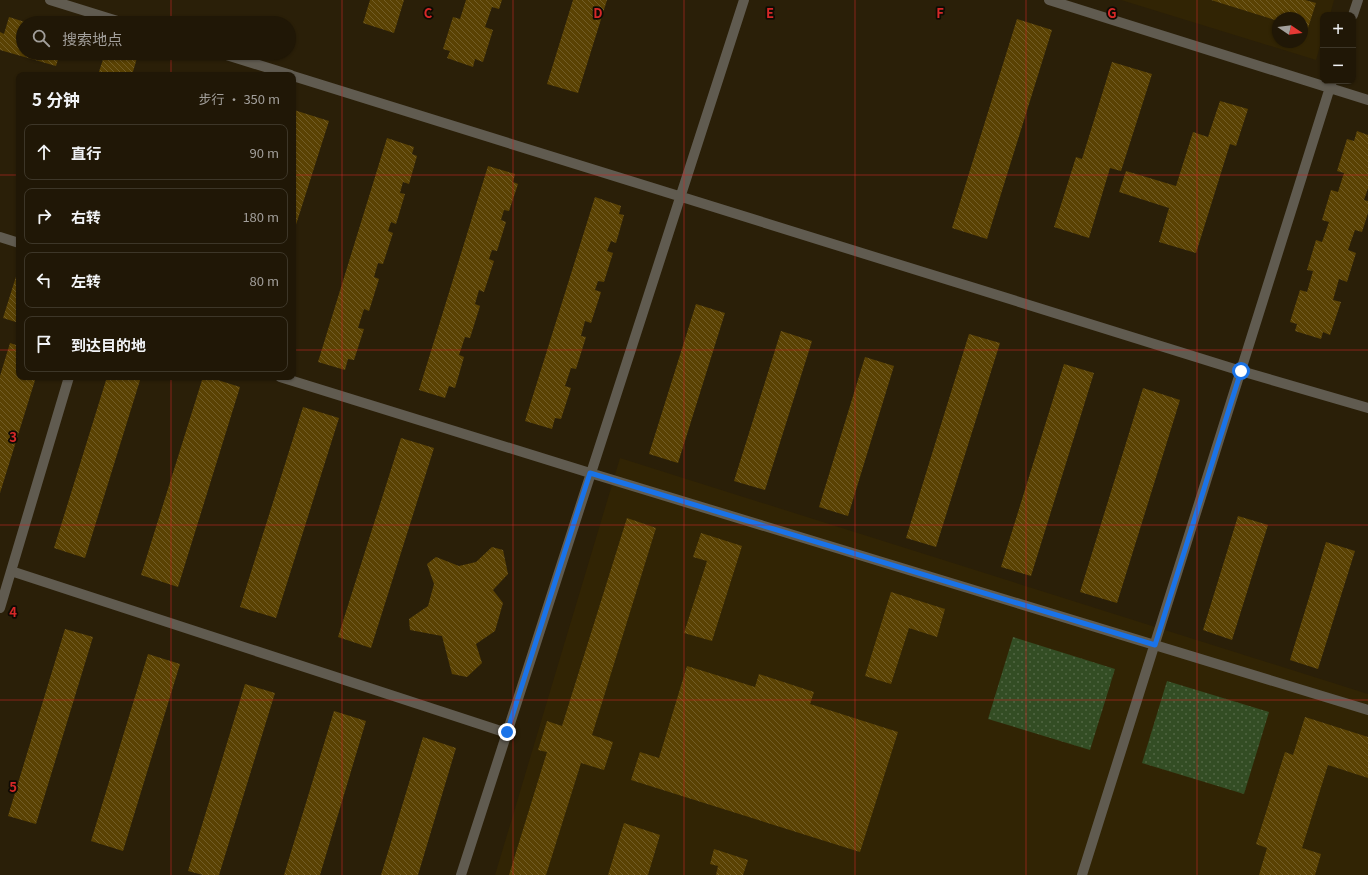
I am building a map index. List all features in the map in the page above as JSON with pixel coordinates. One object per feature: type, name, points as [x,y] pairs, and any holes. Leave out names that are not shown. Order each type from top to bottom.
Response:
[{"type":"lane","points":[[50,0],[101,16]]},
{"type":"lane","points":[[461,875],[744,0]]},
{"type":"lane","points":[[1049,0],[1320,81]]},
{"type":"lane","points":[[1354,12],[1358,0]]},
{"type":"lane","points":[[243,60],[282,72]]},
{"type":"lane","points":[[296,76],[1241,371],[1368,408]]},
{"type":"lane","points":[[1082,875],[1331,84],[1368,100]]},
{"type":"lane","points":[[0,237],[16,242]]},
{"type":"lane","points":[[0,608],[68,380]]},
{"type":"lane","points":[[290,380],[1368,710]]},
{"type":"lane","points":[[11,571],[507,732]]},
{"type":"shaded area","points":[[1121,0],[1334,0],[1331,12],[1320,12],[1320,46],[1316,60],[1277,48],[1308,48],[1308,12],[1272,12],[1272,46]]},
{"type":"shaded area","points":[[620,458],[1368,694],[1368,875],[495,875]]},
{"type":"green space","points":[[1013,637],[1115,669],[1090,750],[988,719]]},
{"type":"green space","points":[[1167,681],[1269,712],[1244,794],[1142,763]]},
{"type":"building","points":[[370,0],[404,0],[394,33],[363,23]]},
{"type":"building","points":[[466,0],[502,0],[499,9],[492,7],[485,27],[493,30],[483,62],[475,59],[473,67],[447,58],[450,51],[443,49],[453,17],[460,19]]},
{"type":"building","points":[[573,0],[607,0],[578,93],[547,84]]},
{"type":"building","points":[[1211,0],[1305,0],[1316,3],[1308,28],[1308,12],[1272,12],[1272,19]]},
{"type":"building","points":[[9,17],[16,19],[16,55],[0,50],[0,32],[4,34]]},
{"type":"building","points":[[1017,19],[1052,30],[987,239],[952,228]]},
{"type":"building","points":[[35,60],[58,60],[56,66]]},
{"type":"building","points":[[103,60],[136,60],[133,72],[99,72]]},
{"type":"building","points":[[1112,62],[1152,74],[1121,171],[1110,168],[1089,238],[1054,227],[1076,157],[1082,159]]},
{"type":"building","points":[[1220,101],[1248,109],[1236,146],[1230,144],[1196,253],[1159,242],[1169,208],[1119,192],[1126,171],[1176,186],[1193,132],[1208,137]]},
{"type":"building","points":[[296,111],[329,121],[296,225]]},
{"type":"building","points":[[1357,131],[1368,135],[1368,188],[1364,200],[1368,201],[1368,213],[1362,232],[1355,230],[1348,250],[1356,253],[1347,282],[1339,279],[1333,300],[1341,302],[1330,335],[1323,332],[1321,339],[1295,331],[1297,324],[1290,322],[1300,290],[1307,292],[1313,271],[1307,270],[1316,240],[1322,242],[1329,222],[1322,220],[1331,190],[1338,192],[1344,173],[1337,171],[1347,139],[1354,141]]},
{"type":"building","points":[[387,138],[414,147],[412,154],[417,156],[409,184],[403,182],[400,193],[405,194],[396,224],[391,222],[388,231],[393,233],[383,264],[378,263],[374,277],[379,279],[369,311],[364,309],[358,328],[364,329],[354,360],[348,359],[345,370],[318,362]]},
{"type":"building","points":[[488,166],[515,174],[513,182],[518,184],[509,211],[504,210],[501,220],[506,222],[497,251],[492,250],[489,259],[494,261],[484,292],[479,290],[475,304],[480,306],[470,338],[465,337],[459,355],[464,357],[455,388],[449,386],[445,398],[419,390]]},
{"type":"building","points":[[595,197],[621,206],[619,214],[624,215],[616,243],[611,241],[607,251],[613,253],[604,282],[598,281],[595,290],[601,292],[591,323],[585,321],[581,336],[586,337],[576,369],[571,368],[565,386],[571,388],[561,419],[555,418],[552,429],[525,421]]},
{"type":"building","points":[[16,277],[16,322],[3,318]]},
{"type":"building","points":[[696,304],[725,313],[678,463],[649,454]]},
{"type":"building","points":[[781,331],[812,341],[765,490],[734,481]]},
{"type":"building","points":[[969,334],[1000,343],[936,547],[906,538]]},
{"type":"building","points":[[10,343],[16,345],[16,380],[35,380],[0,493],[0,376]]},
{"type":"building","points":[[865,357],[894,366],[848,516],[819,507]]},
{"type":"building","points":[[1064,364],[1094,373],[1031,576],[1001,567]]},
{"type":"building","points":[[106,380],[140,380],[85,558],[54,548]]},
{"type":"building","points":[[202,380],[218,380],[240,387],[178,587],[141,575]]},
{"type":"building","points":[[1143,388],[1180,400],[1117,603],[1080,592]]},
{"type":"building","points":[[303,407],[339,418],[276,618],[240,607]]},
{"type":"building","points":[[401,438],[434,448],[371,648],[338,637]]},
{"type":"building","points":[[1238,516],[1268,525],[1232,640],[1203,630]]},
{"type":"building","points":[[627,518],[656,528],[592,735],[613,742],[604,770],[581,763],[546,875],[509,875],[547,752],[538,750],[547,721],[562,726]]},
{"type":"building","points":[[701,533],[742,546],[712,641],[684,633],[707,561],[693,557]]},
{"type":"building","points":[[1326,542],[1355,551],[1318,669],[1290,660]]},
{"type":"building","points":[[492,547],[503,550],[508,574],[493,590],[503,603],[495,631],[476,644],[482,663],[467,677],[452,674],[442,636],[410,630],[409,619],[428,606],[434,584],[427,564],[436,557],[459,566],[476,562]]},
{"type":"building","points":[[891,592],[945,609],[937,637],[909,628],[891,684],[865,676]]},
{"type":"building","points":[[65,629],[93,637],[36,824],[8,816]]},
{"type":"building","points":[[148,654],[180,664],[123,851],[91,841]]},
{"type":"building","points":[[687,666],[755,687],[759,674],[814,692],[810,704],[898,732],[860,852],[631,780],[640,752],[659,758]]},
{"type":"building","points":[[245,684],[275,693],[219,875],[203,875],[188,871]]},
{"type":"building","points":[[334,711],[366,721],[320,875],[284,875]]},
{"type":"building","points":[[1305,717],[1368,737],[1368,778],[1328,765],[1302,848],[1321,854],[1315,875],[1259,875],[1267,848],[1256,844],[1285,752],[1293,755]]},
{"type":"building","points":[[423,737],[456,748],[418,875],[381,875]]},
{"type":"building","points":[[624,823],[660,835],[648,875],[608,875]]},
{"type":"building","points":[[714,849],[748,860],[743,875],[716,875],[718,866],[710,864]]},
{"type":"route","points":[[507,732],[590,473],[1155,645],[1241,371]]}]
